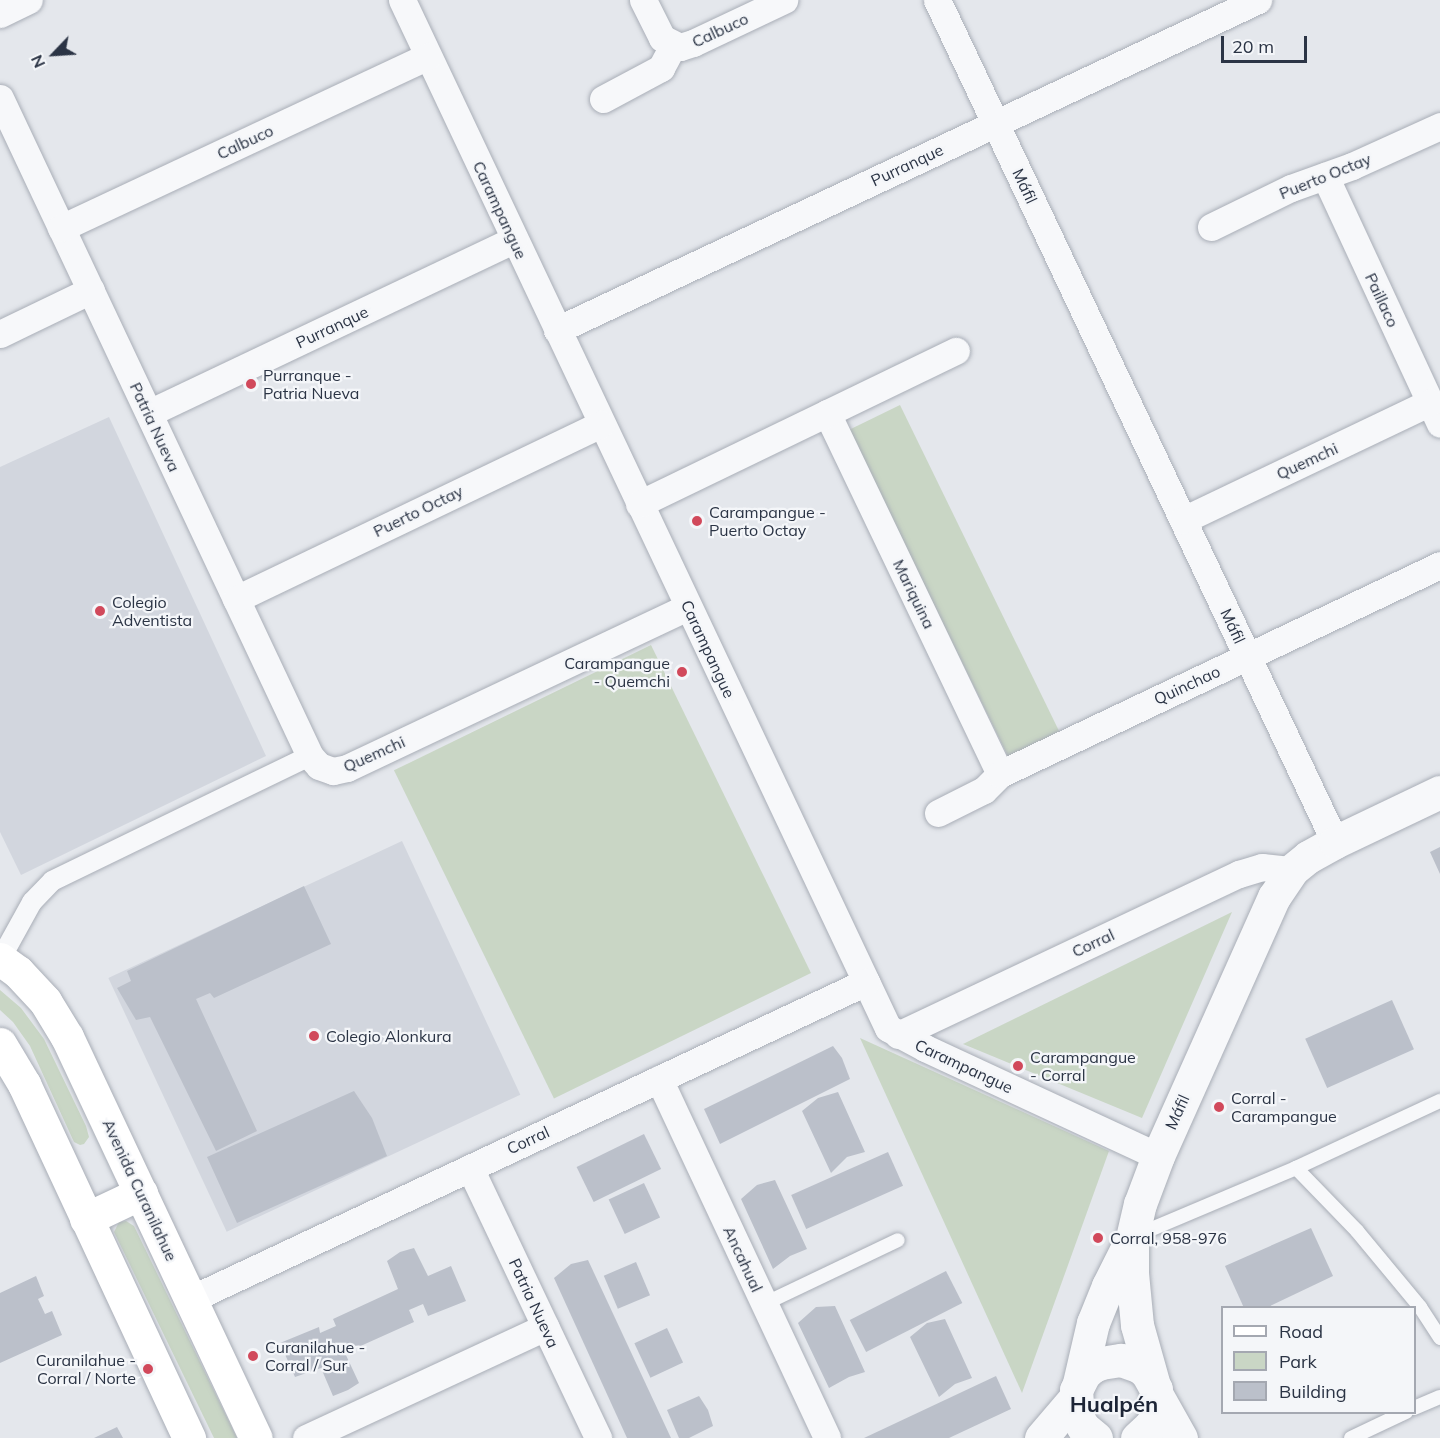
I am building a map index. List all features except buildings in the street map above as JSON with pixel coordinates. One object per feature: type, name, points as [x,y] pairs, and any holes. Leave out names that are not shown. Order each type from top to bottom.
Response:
[{"type":"main road","name":"Avenida Curanilahue","points":[[0,959],[31,985],[56,1016],[256,1438]]},
{"type":"main road","points":[[0,1044],[19,1074],[189,1438]]},
{"type":"main road","points":[[86,1219],[141,1193]]},
{"type":"street","points":[[0,14],[29,0]]},
{"type":"street","name":"Carampangue","points":[[402,0],[888,1028],[898,1035],[1158,1156]]},
{"type":"street","points":[[643,0],[662,38],[673,45]]},
{"type":"street","name":"Calbuco","points":[[603,99],[661,68],[673,45],[693,43],[784,0]]},
{"type":"street","name":"Máfil","points":[[937,0],[1335,842],[1292,870],[1274,897],[1158,1156],[1140,1204],[1132,1238],[1132,1273],[1137,1325],[1155,1389]]},
{"type":"street","name":"Purranque","points":[[557,330],[1258,0]]},
{"type":"street","name":"Calbuco","points":[[62,228],[428,56]]},
{"type":"street","name":"Patria Nueva","points":[[0,98],[310,756]]},
{"type":"street","name":"Puerto Octay","points":[[1211,227],[1291,188],[1325,177],[1440,126]]},
{"type":"street","name":"Paillaco","points":[[1325,177],[1435,413]]},
{"type":"street","name":"Purranque","points":[[149,413],[514,240]]},
{"type":"street","points":[[0,334],[91,290]]},
{"type":"street","points":[[639,504],[956,351]]},
{"type":"street","name":"Mariquina","points":[[827,413],[1000,774]]},
{"type":"street","name":"Quemchi","points":[[1183,520],[1435,413]]},
{"type":"street","name":"Puerto Octay","points":[[236,598],[601,424]]},
{"type":"street","name":"Quinchao","points":[[938,813],[984,790],[1000,774],[1440,565]]},
{"type":"street","name":"Quemchi","points":[[310,756],[326,770],[347,768],[688,607]]},
{"type":"street","points":[[0,959],[32,902],[52,881],[310,756]]},
{"type":"street","points":[[1335,842],[1440,792]]},
{"type":"street","name":"Corral","points":[[898,1035],[1239,874],[1262,867],[1292,870]]},
{"type":"street","name":"Corral","points":[[191,1299],[866,982]]},
{"type":"street","name":"Ancahual","points":[[658,1079],[827,1438]]},
{"type":"street","name":"Patria Nueva","points":[[470,1168],[598,1438]]},
{"type":"street","name":"Máfil","points":[[1077,1390],[1093,1323],[1132,1238]]},
{"type":"street","points":[[306,1438],[545,1327]]},
{"type":"street","points":[[1041,1438],[1077,1390],[1084,1374],[1101,1362],[1121,1360],[1140,1367],[1155,1389],[1181,1438]]},
{"type":"street","points":[[1137,1438],[1151,1425],[1158,1407],[1155,1389]]},
{"type":"street","points":[[1077,1390],[1078,1418],[1083,1427],[1096,1438]]},
{"type":"lane","points":[[1132,1238],[1296,1168],[1440,1101]]},
{"type":"lane","points":[[1296,1168],[1357,1231],[1420,1307],[1440,1338]]},
{"type":"lane","points":[[764,1304],[898,1240]]},
{"type":"lane","points":[[1416,1407],[1440,1396]]},
{"type":"lane","points":[[1351,1438],[1404,1414]]},
{"type":"shaded area","name":"Colegio Adventista","points":[[109,417],[266,756],[21,875],[0,832],[0,467]]},
{"type":"shaded area","name":"Colegio Alonkura","points":[[402,841],[520,1095],[227,1232],[108,978]]},
{"type":"green space","points":[[900,405],[1062,738],[1011,763],[849,430]]},
{"type":"green space","points":[[651,645],[811,973],[554,1098],[394,770]]},
{"type":"green space","points":[[1232,912],[1142,1118],[963,1044]]},
{"type":"green space","points":[[0,990],[21,1008],[44,1039],[86,1126],[89,1137],[84,1144],[74,1142],[30,1046],[13,1022],[0,1010]]},
{"type":"green space","points":[[860,1038],[1109,1151],[1022,1393]]},
{"type":"green space","points":[[126,1221],[134,1226],[237,1438],[214,1438],[114,1232],[119,1222]]},
{"type":"place","name":"Purranque - Patria Nueva","points":[[251,384]]},
{"type":"place","name":"Carampangue - Puerto Octay","points":[[697,521]]},
{"type":"place","name":"Colegio Adventista","points":[[100,611]]},
{"type":"place","name":"Carampangue - Quemchi","points":[[682,672]]},
{"type":"place","name":"Colegio Alonkura","points":[[314,1036]]},
{"type":"place","name":"Carampangue - Corral","points":[[1018,1066]]},
{"type":"place","name":"Corral - Carampangue","points":[[1219,1107]]},
{"type":"place","name":"Corral, 958-976","points":[[1098,1238]]},
{"type":"place","name":"Curanilahue - Corral / Sur","points":[[253,1356]]},
{"type":"place","name":"Curanilahue - Corral / Norte","points":[[148,1369]]},
{"type":"district","name":"Hualpén","points":[[1114,1405]]}]
